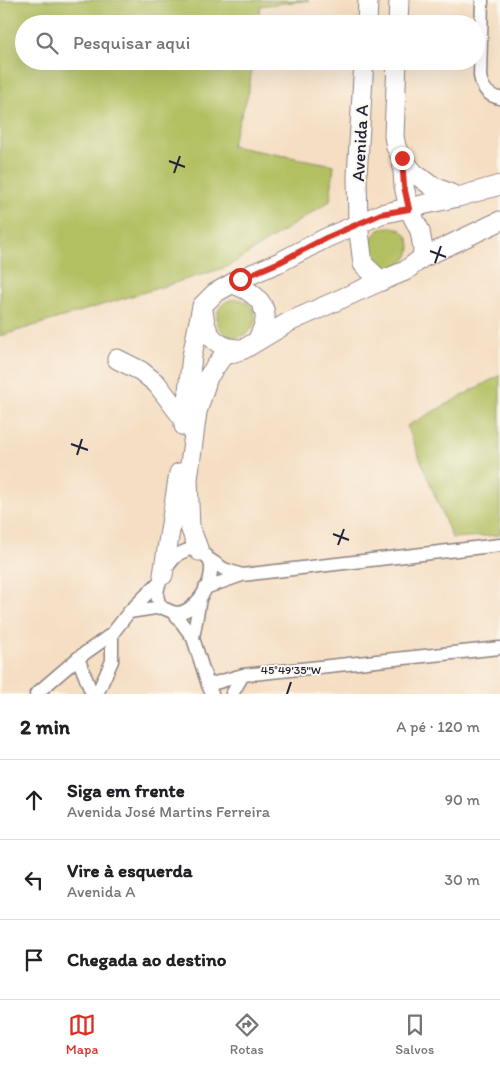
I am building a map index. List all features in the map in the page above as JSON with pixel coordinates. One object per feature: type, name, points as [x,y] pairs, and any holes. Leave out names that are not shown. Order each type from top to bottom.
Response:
[{"type":"street","points":[[367,15],[368,0]]},
{"type":"street","points":[[398,15],[399,0]]},
{"type":"street","points":[[482,0],[482,15]]},
{"type":"street","name":"Avenida A","points":[[358,224],[357,176],[363,70]]},
{"type":"street","name":"Avenida A","points":[[397,70],[394,136],[396,147],[402,158],[404,186],[409,209]]},
{"type":"street","points":[[480,70],[481,84],[486,91],[496,98],[500,98]]},
{"type":"street","points":[[402,158],[414,174],[430,185],[458,197]]},
{"type":"street","points":[[500,185],[409,209],[381,214],[245,277],[215,293],[202,306],[192,356],[178,485],[158,591],[158,599],[162,607],[175,614],[193,638],[210,690],[243,675],[500,648]]},
{"type":"street","points":[[409,209],[420,231],[423,248],[422,258]]},
{"type":"street","points":[[193,638],[203,593],[210,578],[212,568],[190,527],[188,479],[197,412],[208,377],[222,356],[251,345],[289,322],[405,271],[422,258],[500,221]]},
{"type":"street","points":[[358,224],[363,264],[381,281]]},
{"type":"street","points":[[202,306],[205,325],[215,341],[232,349],[251,345],[265,321],[266,313],[259,298],[233,284]]},
{"type":"street","points":[[117,359],[141,371],[157,384],[184,420]]},
{"type":"street","points":[[175,614],[182,613],[203,593],[242,575],[500,545]]},
{"type":"street","points":[[36,694],[78,658],[112,634],[129,612],[161,578],[180,553],[190,550],[204,555],[224,569],[242,575]]},
{"type":"street","points":[[129,612],[162,607]]},
{"type":"street","points":[[97,694],[112,661],[112,634]]},
{"type":"street","points":[[78,658],[92,694]]},
{"type":"street","points":[[232,694],[243,675]]},
{"type":"green space","points":[[0,0],[309,0],[260,6],[259,15],[15,15],[15,70],[252,70],[248,95],[231,146],[334,165],[330,201],[227,267],[0,336]]},
{"type":"green space","points":[[386,227],[394,227],[401,230],[407,236],[410,247],[407,258],[401,264],[394,267],[386,267],[379,264],[373,258],[370,251],[370,243],[373,236],[379,230]]},
{"type":"green space","points":[[236,299],[250,304],[255,318],[250,332],[236,337],[222,332],[217,318],[222,304]]},
{"type":"green space","points":[[500,375],[500,535],[452,538],[407,426]]},
{"type":"route","points":[[240,279],[381,214],[409,209],[404,186],[402,158]]}]
